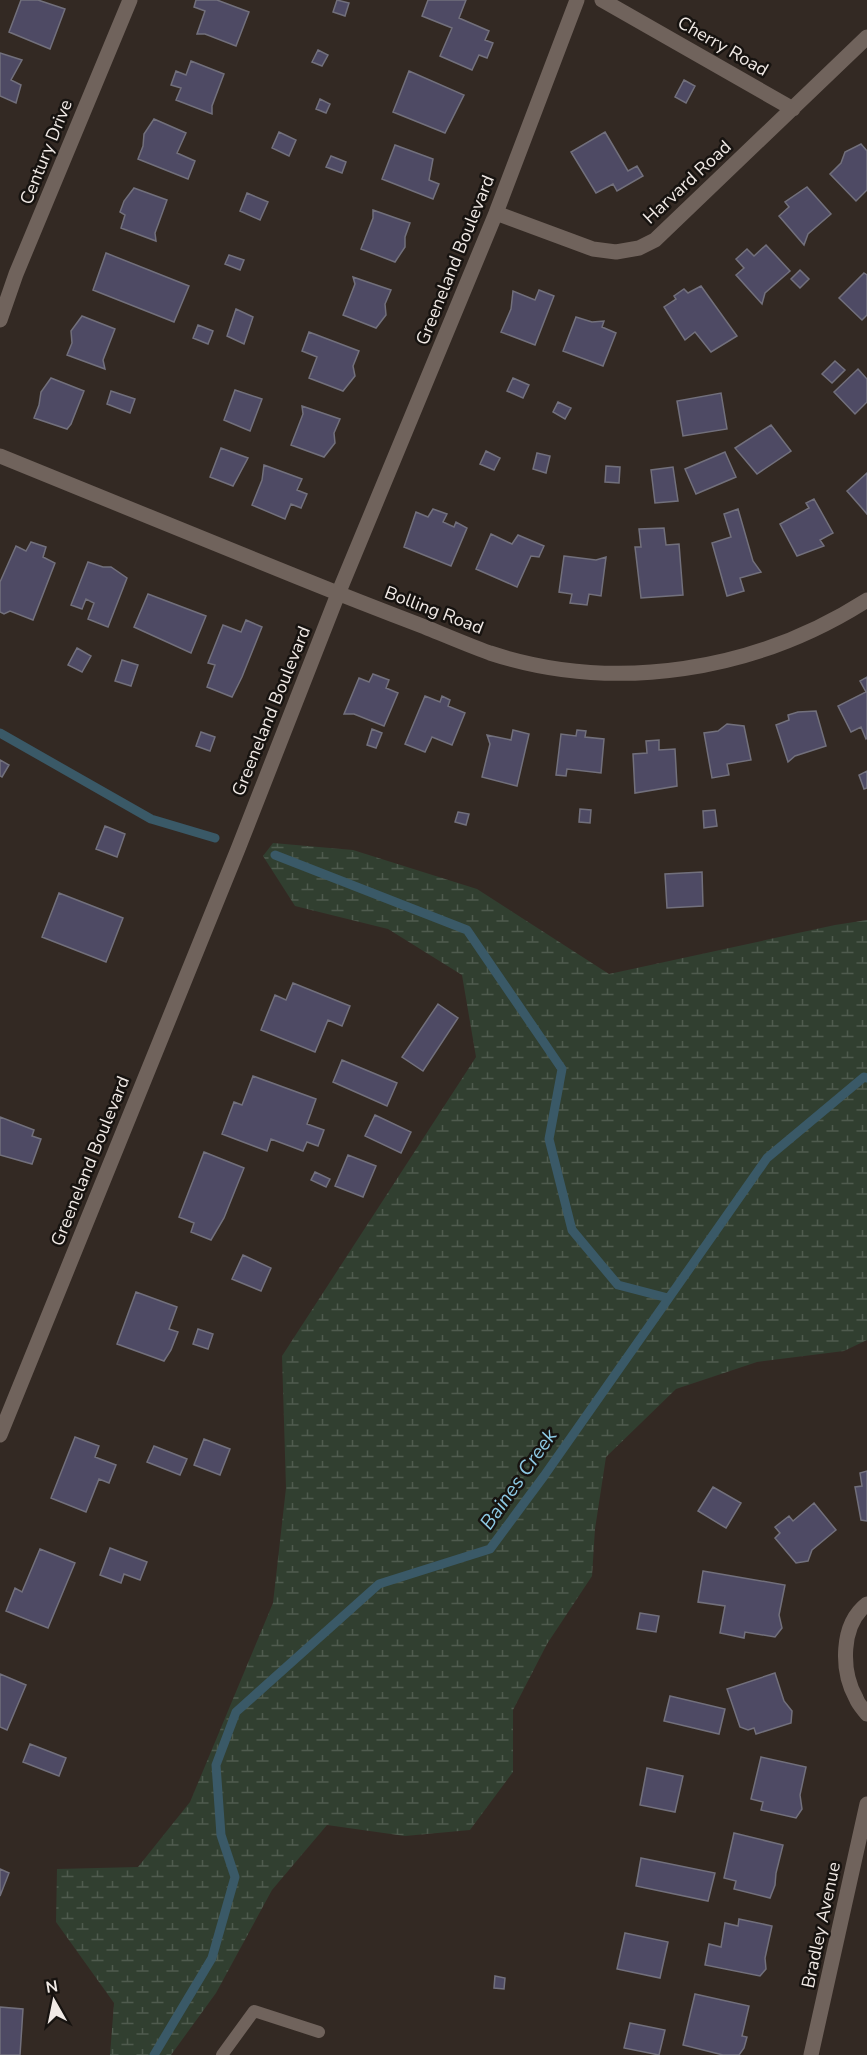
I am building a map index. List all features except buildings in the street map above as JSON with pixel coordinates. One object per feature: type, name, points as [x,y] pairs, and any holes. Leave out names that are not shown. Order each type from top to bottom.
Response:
[{"type":"street","name":"Century Drive","points":[[0,320],[16,274],[130,0]]},
{"type":"street","name":"Greeneland Boulevard","points":[[0,1435],[339,594],[496,213],[577,0]]},
{"type":"street","name":"Cherry Road","points":[[602,0],[793,109]]},
{"type":"street","name":"Harvard Road","points":[[496,213],[593,249],[616,252],[639,248],[655,240],[867,37]]},
{"type":"street","name":"Bolling Road","points":[[0,456],[490,653],[546,667],[637,674],[680,670],[734,659],[785,642],[854,609],[867,600]]},
{"type":"street","points":[[867,1604],[851,1626],[845,1647],[847,1673],[856,1698],[867,1714]]},
{"type":"street","name":"Bradley Avenue","points":[[812,2055],[867,1804]]},
{"type":"lane","points":[[222,2055],[254,2012],[319,2032]]},
{"type":"green space","points":[[273,843],[353,850],[477,889],[609,974],[867,920],[867,1340],[844,1351],[757,1362],[676,1389],[606,1457],[595,1529],[592,1576],[547,1644],[513,1710],[513,1772],[470,1830],[405,1836],[327,1825],[272,1890],[216,1993],[171,2055],[110,2055],[114,2003],[56,1922],[57,1869],[138,1867],[190,1802],[273,1603],[286,1488],[282,1356],[476,1057],[462,975],[388,929],[295,906],[263,856]]},
{"type":"waterway","points":[[0,733],[151,819],[215,838]]},
{"type":"waterway","points":[[275,855],[467,930],[562,1069],[549,1139],[572,1230],[618,1285],[668,1298]]},
{"type":"waterway","name":"Baines Creek","points":[[154,2055],[212,1958],[235,1877],[221,1835],[216,1765],[236,1712],[379,1584],[490,1549],[544,1476],[767,1158],[864,1077],[867,1078]]}]
